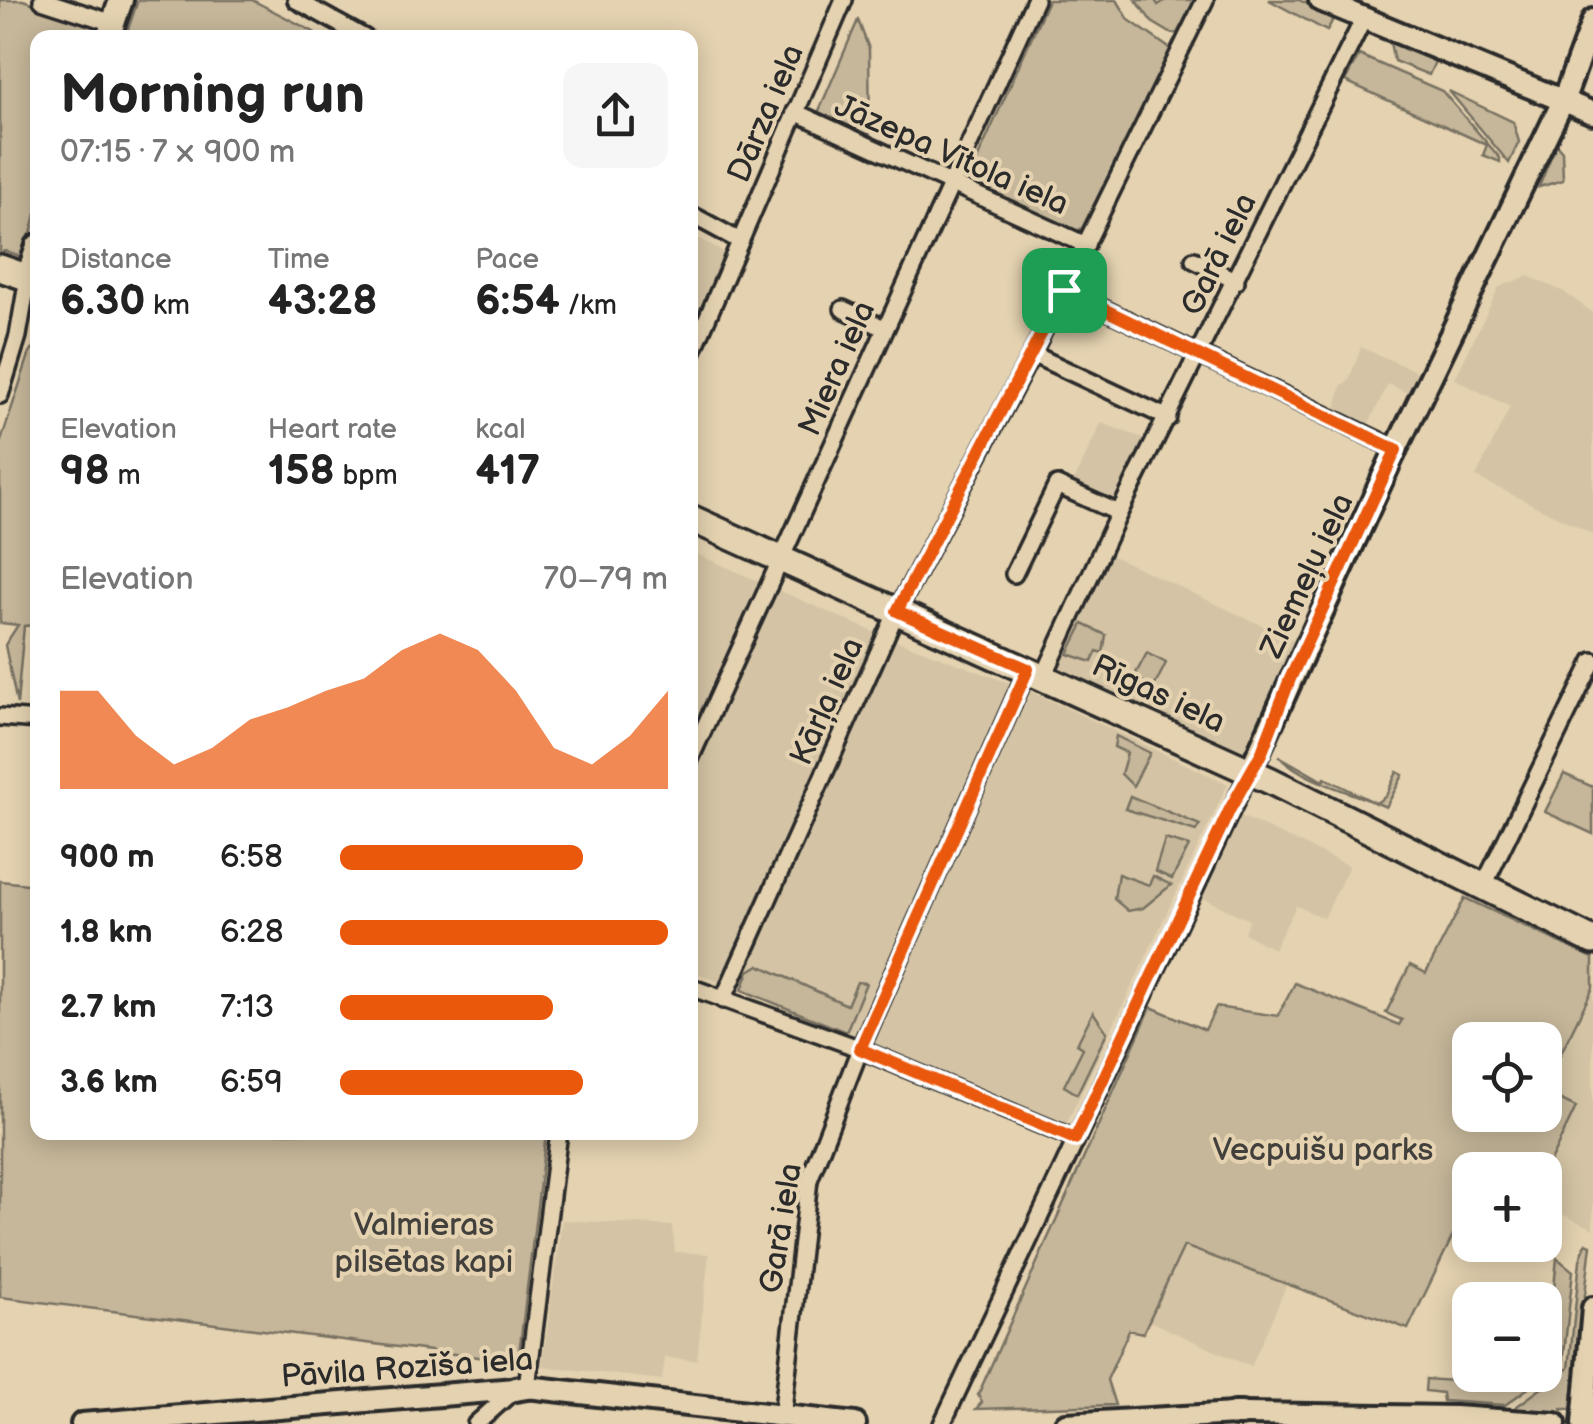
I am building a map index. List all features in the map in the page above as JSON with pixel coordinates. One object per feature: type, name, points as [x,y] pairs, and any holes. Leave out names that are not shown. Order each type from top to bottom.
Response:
[{"type":"main road","points":[[111,30],[121,0]]},
{"type":"main road","points":[[0,268],[30,279]]},
{"type":"main road","name":"Rīgas iela","points":[[698,522],[1250,771],[1593,941]]},
{"type":"street","points":[[42,0],[111,30]]},
{"type":"street","points":[[296,0],[351,30]]},
{"type":"street","name":"Dārza iela","points":[[698,339],[844,0]]},
{"type":"street","name":"Miera iela","points":[[698,741],[1035,0]]},
{"type":"street","name":"Kārļa iela","points":[[723,1000],[897,611],[1032,354],[1205,0]]},
{"type":"street","points":[[1320,0],[1593,113]]},
{"type":"street","name":"Garā iela","points":[[782,1418],[810,1180],[860,1049],[1036,672],[1168,418],[1364,18]]},
{"type":"street","points":[[328,30],[332,19]]},
{"type":"street","name":"Ziemeļu iela","points":[[942,1424],[1563,101],[1593,20]]},
{"type":"street","name":"Jāzepa Vītola iela","points":[[795,112],[1086,245]]},
{"type":"street","points":[[698,218],[740,241]]},
{"type":"street","points":[[1194,260],[1236,281]]},
{"type":"street","points":[[1064,290],[1396,450]]},
{"type":"street","points":[[0,395],[30,291]]},
{"type":"street","points":[[843,310],[884,328]]},
{"type":"street","points":[[1032,354],[1168,418]]},
{"type":"street","points":[[1014,574],[1056,485],[1119,513]]},
{"type":"street","points":[[1484,885],[1593,661]]},
{"type":"street","points":[[0,717],[30,719]]},
{"type":"street","points":[[698,989],[860,1049],[1074,1141]]},
{"type":"street","points":[[476,1424],[521,1388],[559,1140]]},
{"type":"street","points":[[1582,1424],[1593,1308]]},
{"type":"street","name":"Pāvila Rozīša iela","points":[[82,1424],[521,1388],[855,1424]]},
{"type":"street","points":[[1422,1416],[1444,1424]]},
{"type":"street","points":[[1066,1424],[1239,1417],[1422,1416],[1555,1424]]},
{"type":"shaded area","points":[[698,238],[724,252],[698,309]]},
{"type":"shaded area","points":[[1528,276],[1564,292],[1593,313],[1593,534],[1476,477],[1510,407],[1455,379],[1499,287]]},
{"type":"shaded area","points":[[1361,347],[1422,374],[1410,394],[1388,384],[1368,425],[1336,409],[1341,386],[1349,380]]},
{"type":"shaded area","points":[[1101,423],[1145,439],[1113,505],[1073,483]]},
{"type":"shaded area","points":[[1102,551],[1306,646],[1250,771],[1044,676]]},
{"type":"shaded area","points":[[698,555],[876,633],[1030,691],[1228,784],[1066,1125],[698,973]]},
{"type":"shaded area","points":[[1241,816],[1349,866],[1324,918],[1296,906],[1274,949],[1244,933],[1249,920],[1201,897]]},
{"type":"shaded area","points":[[1593,968],[1593,1229],[1562,1214],[1562,1152],[1494,1152],[1505,1132],[1562,1132],[1562,1026]]},
{"type":"shaded area","points":[[562,1220],[672,1226],[675,1252],[709,1254],[697,1360],[665,1358],[662,1380],[542,1366]]},
{"type":"shaded area","points":[[1184,1246],[1287,1284],[1251,1367],[1149,1321]]},
{"type":"green space","points":[[0,0],[23,0],[102,26],[101,30],[30,30],[30,238],[25,258],[0,253]]},
{"type":"green space","points":[[138,0],[252,0],[310,30],[129,30]]},
{"type":"green space","points":[[1048,0],[1117,0],[1129,20],[1172,50],[1082,228],[1072,234],[973,185],[969,178]]},
{"type":"green space","points":[[1136,0],[1155,0],[1158,5],[1166,0],[1195,0],[1177,33],[1172,34],[1152,22]]},
{"type":"green space","points":[[1269,0],[1299,0],[1334,17],[1327,31]]},
{"type":"green space","points":[[858,20],[869,49],[870,136],[818,113]]},
{"type":"green space","points":[[1389,38],[1437,57],[1429,75],[1394,61]]},
{"type":"green space","points":[[1359,55],[1442,91],[1500,158],[1500,162],[1483,155],[1487,145],[1345,81]]},
{"type":"green space","points":[[1449,91],[1513,122],[1519,142],[1509,163]]},
{"type":"green space","points":[[1556,144],[1562,151],[1563,180],[1539,187]]},
{"type":"green space","points":[[29,355],[30,626],[24,626],[17,704],[5,645],[18,625],[0,623],[0,444]]},
{"type":"green space","points":[[1083,624],[1106,635],[1103,653],[1097,651],[1092,662],[1068,654]]},
{"type":"green space","points":[[1147,653],[1166,663],[1154,687],[1134,677]]},
{"type":"green space","points":[[1116,736],[1150,753],[1133,786],[1121,774],[1127,753],[1114,747]]},
{"type":"green space","points":[[1279,756],[1323,781],[1325,778],[1373,802],[1317,780]]},
{"type":"green space","points":[[1397,772],[1403,775],[1386,807],[1376,803],[1386,796]]},
{"type":"green space","points":[[1564,774],[1593,787],[1593,834],[1545,812]]},
{"type":"green space","points":[[1130,796],[1200,825],[1196,831],[1125,809]]},
{"type":"green space","points":[[1165,839],[1189,846],[1172,879],[1155,871]]},
{"type":"green space","points":[[1118,874],[1149,885],[1153,876],[1171,885],[1143,908],[1128,911],[1114,899]]},
{"type":"green space","name":"Valmieras pilsētas kapi","points":[[0,881],[30,884],[30,1140],[545,1140],[518,1362],[0,1297]]},
{"type":"green space","name":"Vecpuišu parks","points":[[1465,898],[1593,958],[1593,988],[1562,1051],[1562,1022],[1452,1022],[1452,1132],[1562,1132],[1562,1100],[1576,1107],[1555,1152],[1452,1152],[1452,1237],[1408,1329],[1184,1246],[1143,1333],[1129,1330],[1107,1380],[1115,1405],[976,1409],[982,1402],[978,1395],[1151,1007],[1205,1030],[1216,1007],[1278,1016],[1295,983],[1399,1025],[1402,1020],[1386,1013],[1410,965],[1426,973]]},
{"type":"green space","points":[[759,965],[847,1005],[857,982],[866,983],[846,1032],[742,990],[749,971]]},
{"type":"green space","points":[[1093,1012],[1107,1032],[1077,1094],[1064,1086],[1083,1048],[1077,1044]]},
{"type":"green space","points":[[1586,1243],[1591,1245],[1571,1409],[1562,1409],[1561,1419],[1509,1412],[1536,1392],[1562,1392],[1562,1373],[1569,1368],[1580,1260]]},
{"type":"green space","points":[[1557,1262],[1573,1271],[1562,1364],[1562,1282],[1555,1282]]},
{"type":"green space","points":[[1426,1379],[1452,1381],[1452,1392],[1523,1392],[1505,1405],[1443,1401],[1442,1393],[1425,1391]]},
{"type":"route","points":[[1064,290],[1396,450],[1278,706],[1262,752],[1230,809],[1075,1139],[860,1049],[1028,669],[897,611],[1064,290]]}]
